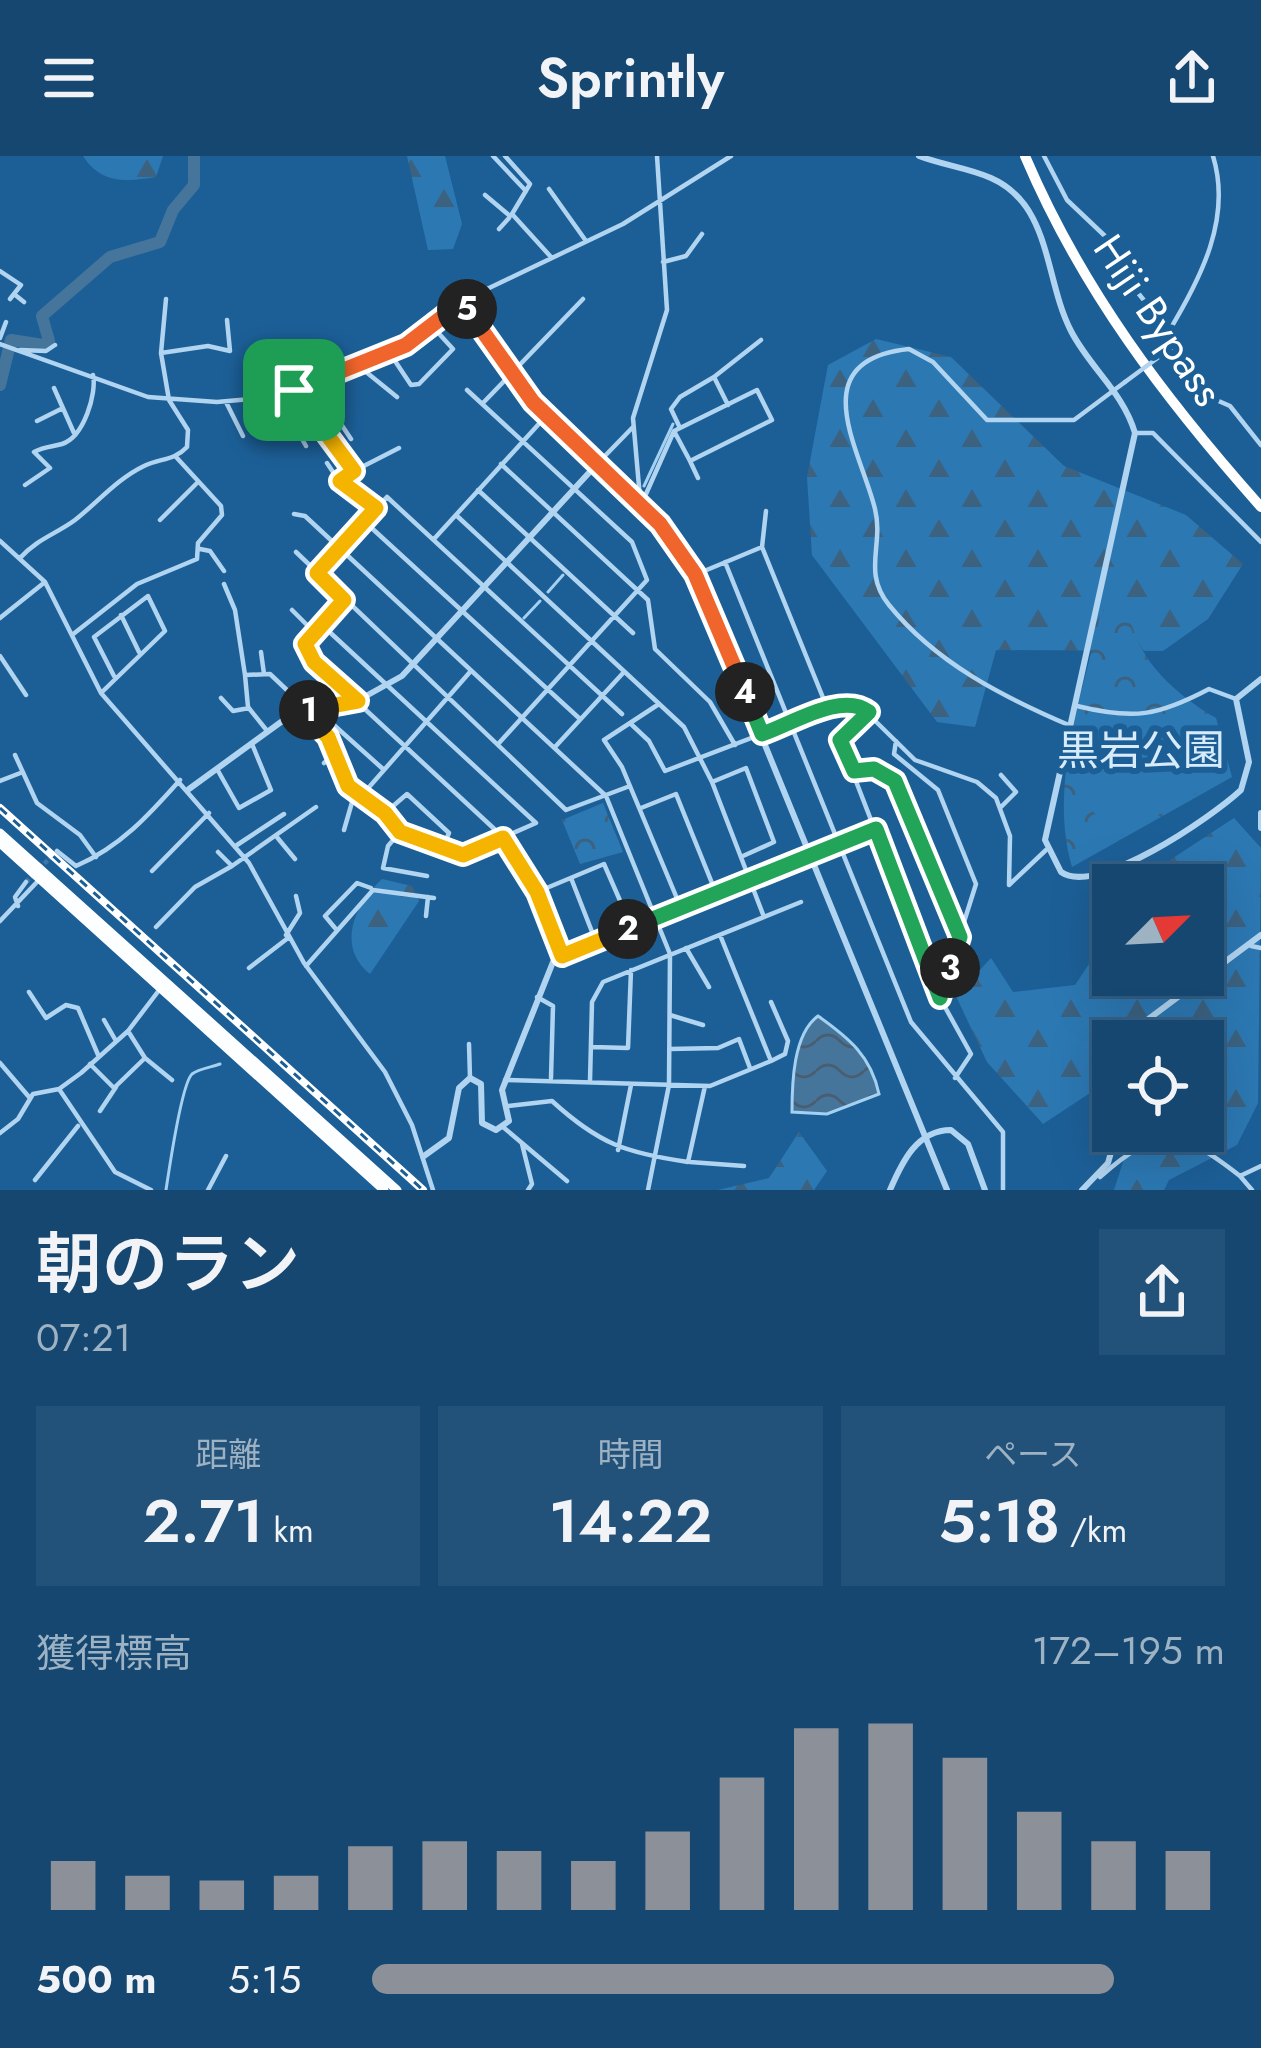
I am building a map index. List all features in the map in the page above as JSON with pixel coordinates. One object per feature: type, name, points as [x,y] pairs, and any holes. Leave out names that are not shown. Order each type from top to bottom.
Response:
[{"type":"highway","name":"Hiji Bypass","points":[[1025,156],[1078,266],[1120,334],[1261,507]]},
{"type":"highway","points":[[0,832],[42,876]]},
{"type":"highway","points":[[0,843],[397,1190]]},
{"type":"highway","points":[[165,985],[385,1190]]},
{"type":"street","points":[[493,156],[526,191]]},
{"type":"street","points":[[500,229],[530,184],[505,156]]},
{"type":"street","points":[[641,501],[633,427],[667,310],[657,156]]},
{"type":"street","points":[[716,156],[721,164]]},
{"type":"street","points":[[6,322],[0,341],[169,400],[226,402],[277,395],[389,352],[462,302],[660,203],[731,156]]},
{"type":"street","points":[[632,725],[649,741],[665,771],[828,710],[858,704],[915,760],[977,782],[1000,808],[1010,836],[1006,882],[1018,882],[1046,850],[1135,433],[1115,390],[1071,332],[1040,234],[1015,192],[990,177],[919,156]]},
{"type":"street","points":[[1044,156],[1067,200],[1106,237],[1125,277],[1178,342],[1205,395],[1230,406],[1261,445]]},
{"type":"street","points":[[1169,331],[1191,296],[1222,211],[1213,156]]},
{"type":"street","points":[[549,189],[586,241]]},
{"type":"street","points":[[484,195],[511,215],[551,257]]},
{"type":"street","points":[[663,262],[686,256],[702,234]]},
{"type":"street","points":[[0,271],[21,285],[12,296],[24,302]]},
{"type":"street","points":[[482,404],[583,298]]},
{"type":"street","points":[[20,558],[43,534],[68,525],[121,480],[149,463],[177,458],[190,440],[169,400],[161,353],[166,299]]},
{"type":"street","points":[[462,302],[510,372],[547,415],[641,501],[695,574],[947,1190]]},
{"type":"street","points":[[161,353],[208,346],[230,351],[227,320]]},
{"type":"street","points":[[389,352],[410,385],[419,384],[453,349],[431,325]]},
{"type":"street","points":[[698,478],[671,409],[680,397],[761,340]]},
{"type":"street","points":[[1071,727],[962,671],[886,602],[872,570],[879,529],[876,509],[846,427],[843,401],[851,382],[876,359],[909,350],[933,362],[987,420],[1074,420],[1178,342]]},
{"type":"street","points":[[318,344],[334,372]]},
{"type":"street","points":[[18,349],[46,351],[55,345]]},
{"type":"street","points":[[355,363],[397,397]]},
{"type":"street","points":[[25,485],[50,468],[34,452],[64,444],[74,433],[95,398],[93,375]]},
{"type":"street","points":[[714,377],[728,405]]},
{"type":"street","points":[[313,382],[351,439]]},
{"type":"street","points":[[54,388],[74,433]]},
{"type":"street","points":[[294,390],[354,471]]},
{"type":"street","points":[[467,390],[632,542],[647,580],[499,742]]},
{"type":"street","points":[[641,501],[677,430],[757,390],[772,420],[690,461]]},
{"type":"street","points":[[277,395],[306,446]]},
{"type":"street","points":[[226,402],[243,436]]},
{"type":"street","points":[[38,422],[63,408]]},
{"type":"street","points":[[434,538],[547,415]]},
{"type":"street","points":[[189,789],[268,732],[310,711],[358,701],[390,685],[633,427]]},
{"type":"street","points":[[1135,433],[1153,433],[1261,542]]},
{"type":"street","points":[[340,481],[399,448]]},
{"type":"street","points":[[70,636],[137,584],[197,559],[198,543],[221,515],[221,506],[177,458]]},
{"type":"street","points":[[327,463],[340,481],[376,508]]},
{"type":"street","points":[[501,464],[652,605],[655,649],[710,702],[734,745]]},
{"type":"street","points":[[160,520],[196,484]]},
{"type":"street","points":[[478,490],[633,633]]},
{"type":"street","points":[[317,573],[387,496],[622,714]]},
{"type":"street","points":[[766,512],[769,526],[762,547],[828,710]]},
{"type":"street","points":[[294,514],[305,516],[606,796],[670,954],[669,1085],[648,1190]]},
{"type":"street","points":[[455,514],[684,727],[712,782],[764,917]]},
{"type":"street","points":[[364,521],[580,719]]},
{"type":"street","points":[[0,541],[45,582],[101,693],[237,844],[306,966],[386,1072],[434,1190]]},
{"type":"street","points":[[695,574],[762,547]]},
{"type":"street","points":[[200,549],[209,551],[224,571]]},
{"type":"street","points":[[296,552],[566,810],[630,786]]},
{"type":"street","points":[[725,562],[911,1022],[1003,1132],[1003,1190]]},
{"type":"street","points":[[0,618],[45,582]]},
{"type":"street","points":[[224,584],[235,610],[249,708],[268,732]]},
{"type":"street","points":[[101,693],[165,631],[148,596],[94,637],[114,676]]},
{"type":"street","points":[[344,600],[305,644],[314,662],[503,838],[537,892],[562,956]]},
{"type":"street","points":[[292,610],[315,633]]},
{"type":"street","points":[[121,615],[139,652]]},
{"type":"street","points":[[310,711],[359,793],[400,832],[463,855],[536,824],[322,625]]},
{"type":"street","points":[[261,652],[264,674]]},
{"type":"street","points":[[0,656],[26,695]]},
{"type":"street","points":[[344,830],[359,793],[406,748],[471,670]]},
{"type":"street","points":[[555,747],[625,670]]},
{"type":"street","points":[[245,675],[264,674],[281,681],[310,711],[385,771]]},
{"type":"street","points":[[1236,699],[1261,680]]},
{"type":"street","points":[[1076,706],[1142,715],[1168,712],[1209,689],[1236,699]]},
{"type":"street","points":[[221,698],[233,711],[249,708]]},
{"type":"street","points":[[1046,850],[1067,877],[1088,879],[1108,873],[1228,801],[1241,790],[1249,762],[1236,699]]},
{"type":"street","points":[[660,703],[604,740],[641,808],[681,908]]},
{"type":"street","points":[[869,712],[840,740],[940,998],[973,1058],[956,1078]]},
{"type":"street","points":[[896,741],[894,754],[938,790],[976,884],[940,998]]},
{"type":"street","points":[[217,769],[239,808],[272,790],[252,744]]},
{"type":"street","points":[[324,763],[337,752]]},
{"type":"street","points":[[15,755],[46,814],[80,835],[96,857]]},
{"type":"street","points":[[712,782],[746,768],[774,842],[740,857]]},
{"type":"street","points":[[854,771],[874,769],[895,781],[960,937]]},
{"type":"street","points":[[0,782],[22,772]]},
{"type":"street","points":[[1000,808],[1016,792],[1001,775]]},
{"type":"street","points":[[56,851],[76,866],[96,857],[135,831],[181,780]]},
{"type":"street","points":[[385,813],[407,794],[449,833],[443,847]]},
{"type":"street","points":[[641,808],[676,794],[717,893]]},
{"type":"street","points":[[156,927],[195,886],[316,807]]},
{"type":"street","points":[[152,871],[209,812]]},
{"type":"street","points":[[1261,813],[1261,828]]},
{"type":"street","points":[[237,844],[284,814]]},
{"type":"street","points":[[503,1127],[508,1106],[502,1090],[505,1080],[546,971],[562,956],[876,829]]},
{"type":"street","points":[[400,832],[388,846],[383,868],[427,876]]},
{"type":"street","points":[[277,836],[295,859]]},
{"type":"street","points":[[218,851],[232,866]]},
{"type":"street","points":[[537,892],[604,864],[632,928]]},
{"type":"street","points":[[0,921],[42,876]]},
{"type":"street","points":[[571,878],[596,942]]},
{"type":"street","points":[[18,906],[16,898],[26,882]]},
{"type":"street","points":[[335,928],[325,916],[357,883],[373,890],[431,897],[426,916]]},
{"type":"street","points":[[306,966],[373,890]]},
{"type":"street","points":[[249,968],[287,936],[300,913],[296,896]]},
{"type":"street","points":[[590,1081],[592,1002],[603,982],[801,902]]},
{"type":"street","points":[[720,935],[771,1061]]},
{"type":"street","points":[[1148,1020],[1261,935]]},
{"type":"street","points":[[1251,946],[1261,948]]},
{"type":"street","points":[[686,948],[709,987]]},
{"type":"street","points":[[591,1047],[628,1048],[631,970]]},
{"type":"street","points":[[0,1132],[18,1118],[29,1097],[59,1089],[99,1057],[128,1031],[165,985]]},
{"type":"street","points":[[29,992],[46,1018],[66,1005],[78,1008],[99,1057]]},
{"type":"street","points":[[537,998],[553,1006],[551,1081]]},
{"type":"street","points":[[505,1080],[705,1086],[785,1054],[788,1041],[771,1002]]},
{"type":"street","points":[[670,1015],[704,1025]]},
{"type":"street","points":[[104,1020],[116,1041]]},
{"type":"street","points":[[128,1031],[145,1058],[172,1080]]},
{"type":"street","points":[[670,1049],[718,1048],[739,1040],[751,1071]]},
{"type":"street","points":[[424,1156],[449,1138],[460,1088],[470,1078],[469,1044]]},
{"type":"street","points":[[100,1111],[145,1058]]},
{"type":"street","points":[[0,1063],[29,1097]]},
{"type":"street","points":[[91,1064],[116,1087]]},
{"type":"street","points":[[470,1078],[482,1084],[482,1123],[503,1127],[566,1181]]},
{"type":"street","points":[[618,1150],[631,1084]]},
{"type":"street","points":[[688,1162],[705,1086]]},
{"type":"street","points":[[59,1089],[78,1126],[115,1172],[151,1190]]},
{"type":"street","points":[[508,1106],[552,1101],[578,1125],[618,1150],[744,1166]]},
{"type":"street","points":[[35,1180],[78,1126]]},
{"type":"street","points":[[890,1190],[908,1154],[939,1130],[960,1136],[985,1190]]},
{"type":"street","points":[[1082,1190],[1150,1138],[1178,1138],[1203,1147],[1251,1189],[1261,1184]]},
{"type":"street","points":[[522,1144],[532,1184],[528,1190]]},
{"type":"street","points":[[1100,1177],[1109,1152]]},
{"type":"street","points":[[208,1190],[226,1156]]},
{"type":"street","points":[[1240,1176],[1261,1166]]},
{"type":"green space","points":[[83,156],[163,156],[156,177],[124,180],[98,172]]},
{"type":"green space","points":[[407,156],[445,156],[462,224],[453,249],[428,250]]},
{"type":"green space","points":[[876,339],[951,357],[1064,466],[1186,515],[1243,564],[1208,619],[1163,651],[996,650],[975,727],[937,722],[812,555],[807,477],[828,365]]},
{"type":"green space","name":"黒岩公園","points":[[1117,604],[1154,667],[1216,718],[1232,777],[1072,867],[1064,804],[1071,740],[1101,612]]},
{"type":"green space","points":[[1187,704],[1228,775],[1111,842],[1082,792],[1087,765]]},
{"type":"green space","points":[[603,803],[623,852],[580,864],[562,820]]},
{"type":"green space","points":[[1234,818],[1261,848],[1258,1103],[1237,1145],[1224,1152],[1224,1020],[1092,1020],[1092,1095],[1043,1124],[987,1062],[956,996],[991,958],[1013,992],[1075,985],[1092,960],[1092,996],[1224,996],[1224,864],[1164,864]]},
{"type":"green space","points":[[382,879],[412,886],[419,901],[370,974],[353,951],[353,925],[364,900]]},
{"type":"green space","points":[[799,1132],[827,1171],[814,1190],[718,1190],[769,1178]]},
{"type":"green space","points":[[1126,1152],[1223,1152],[1169,1180],[1164,1190],[1114,1190]]},
{"type":"water","points":[[818,1016],[857,1049],[879,1094],[827,1114],[792,1112],[799,1047]]},
{"type":"waterway","points":[[0,385],[11,340],[43,345],[49,341],[42,316],[110,257],[160,242],[173,210],[194,185],[194,156]]},
{"type":"waterway","points":[[644,486],[673,424]]},
{"type":"waterway","points":[[548,592],[563,575]]},
{"type":"waterway","points":[[524,618],[540,601]]},
{"type":"waterway","points":[[166,1190],[188,1081],[195,1072],[220,1064]]},
{"type":"tunnel","points":[[26,882],[56,852]]},
{"type":"railway","points":[[0,808],[423,1190]]},
{"type":"route","points":[[462,302],[518,385],[640,500],[685,559],[714,614],[762,734],[843,704],[858,704],[869,712],[840,740],[854,771],[874,769],[895,781],[960,937],[940,998],[876,829],[562,956],[520,858],[503,838],[463,855],[400,832],[385,813],[348,786],[337,752],[304,712],[358,701],[314,662],[305,644],[344,600],[317,573],[376,508],[340,481],[354,471],[294,390],[406,345],[462,302]]}]
